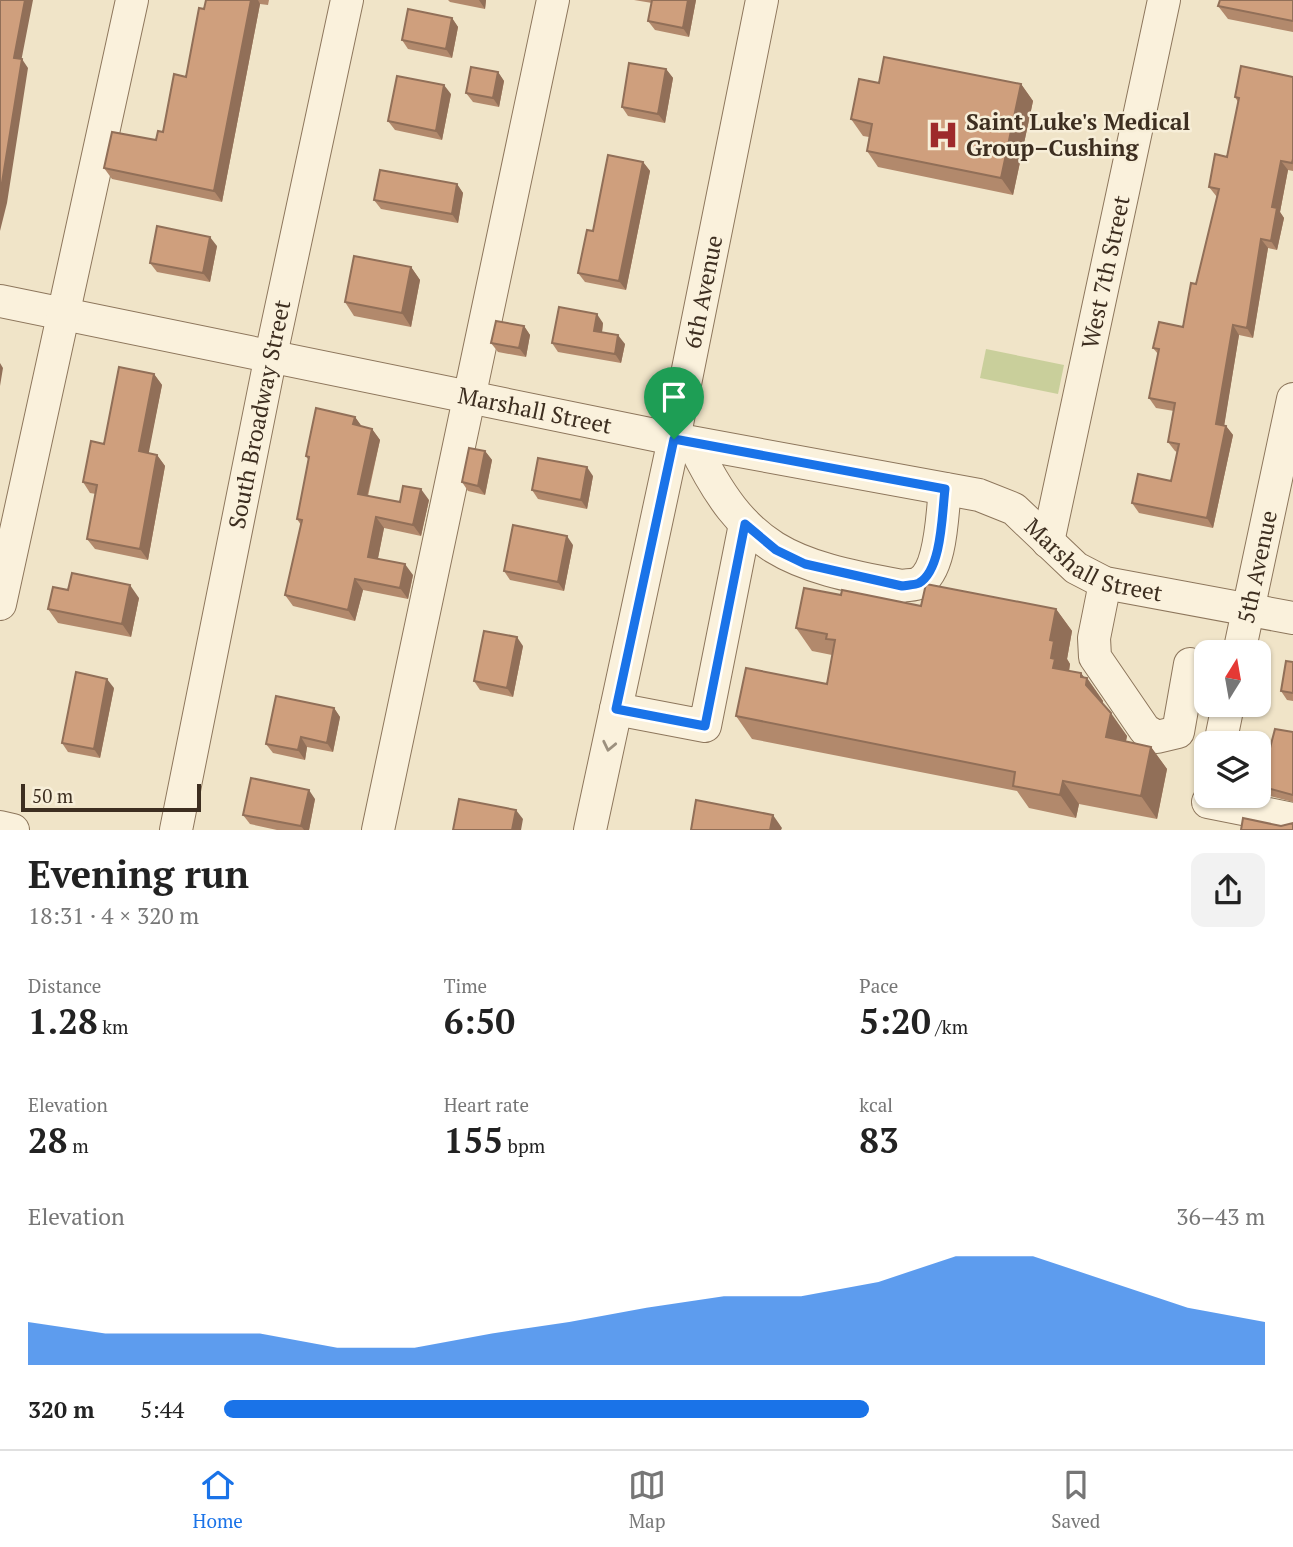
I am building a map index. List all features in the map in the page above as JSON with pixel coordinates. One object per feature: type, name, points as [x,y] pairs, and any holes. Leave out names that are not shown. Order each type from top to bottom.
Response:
[{"type":"street","points":[[0,604],[132,0]]},
{"type":"street","name":"South Broadway Street","points":[[176,830],[271,355],[347,0]]},
{"type":"street","points":[[378,830],[553,0]]},
{"type":"street","name":"6th Avenue","points":[[590,830],[616,709],[683,441],[762,0]]},
{"type":"street","name":"West 7th Street","points":[[1048,542],[1157,1]]},
{"type":"street","name":"Marshall Street","points":[[0,300],[683,441],[979,495],[1014,509],[1076,568],[1105,583],[1293,618]]},
{"type":"street","name":"5th Avenue","points":[[1242,640],[1293,400]]},
{"type":"street","points":[[683,441],[745,524],[776,550],[805,564],[902,586],[918,584],[929,573],[938,551],[945,489]]},
{"type":"street","points":[[616,709],[705,726],[745,524]]},
{"type":"street","points":[[1105,583],[1094,638],[1095,657],[1145,730],[1157,737],[1178,732],[1190,664]]},
{"type":"street","points":[[1206,809],[1293,819]]},
{"type":"street","points":[[0,827],[13,830]]},
{"type":"green space","points":[[986,349],[1064,365],[1058,394],[980,378]]},
{"type":"building","points":[[0,0],[25,0],[14,58],[22,59],[0,195]]},
{"type":"building","points":[[206,0],[251,0],[214,191],[104,168],[112,132],[156,140],[158,131],[163,132],[174,74],[186,77],[199,8],[204,9]]},
{"type":"building","points":[[652,0],[688,0],[683,28],[648,21]]},
{"type":"building","points":[[1220,0],[1293,0],[1293,21],[1218,6]]},
{"type":"building","points":[[408,9],[452,18],[446,49],[402,40]]},
{"type":"building","name":"Saint Luke's Medical Group–Cushing","points":[[884,57],[1021,84],[1001,178],[867,151],[872,124],[851,119],[859,79],[879,83]]},
{"type":"building","points":[[629,63],[666,69],[658,114],[622,107]]},
{"type":"building","points":[[1241,66],[1293,77],[1293,159],[1292,163],[1281,161],[1272,207],[1277,208],[1271,241],[1261,239],[1247,328],[1233,325],[1216,424],[1226,426],[1207,518],[1132,503],[1138,474],[1171,481],[1179,444],[1168,442],[1175,403],[1149,398],[1159,349],[1153,348],[1159,322],[1183,327],[1191,283],[1196,284],[1219,189],[1209,187],[1215,154],[1227,157],[1239,98],[1235,97]]},
{"type":"building","points":[[471,67],[498,72],[493,98],[466,93]]},
{"type":"building","points":[[397,76],[444,85],[436,131],[388,121]]},
{"type":"building","points":[[608,155],[643,162],[619,281],[578,273],[587,230],[593,231]]},
{"type":"building","points":[[380,170],[457,184],[452,214],[374,200]]},
{"type":"building","points":[[157,226],[210,237],[203,273],[150,263]]},
{"type":"building","points":[[354,256],[411,267],[402,313],[345,302]]},
{"type":"building","points":[[559,307],[597,314],[594,331],[618,335],[615,354],[552,343]]},
{"type":"building","points":[[496,321],[524,326],[519,348],[491,343]]},
{"type":"building","points":[[119,367],[154,374],[139,451],[157,455],[140,549],[87,539],[97,485],[83,482],[91,441],[104,444]]},
{"type":"building","points":[[316,408],[355,417],[353,424],[372,429],[358,494],[400,502],[403,486],[421,489],[413,525],[376,517],[368,557],[405,564],[400,588],[355,579],[348,610],[285,595],[302,520],[297,519]]},
{"type":"building","points":[[469,448],[485,451],[478,486],[462,482]]},
{"type":"building","points":[[538,458],[587,467],[581,500],[532,490]]},
{"type":"building","points":[[513,525],[567,536],[558,582],[504,571]]},
{"type":"building","points":[[72,573],[130,585],[122,624],[48,609],[53,587],[68,590]]},
{"type":"building","points":[[926,584],[1056,609],[1050,640],[1054,641],[1051,658],[1055,659],[1053,668],[1081,673],[1081,677],[1087,678],[1086,685],[1111,713],[1106,737],[1151,747],[1141,796],[1063,781],[1060,795],[1013,786],[1015,772],[736,716],[746,668],[827,684],[835,640],[826,639],[827,634],[796,628],[804,588],[841,595],[842,590],[921,606]]},
{"type":"building","points":[[484,631],[517,637],[507,688],[474,681]]},
{"type":"building","points":[[1286,661],[1293,662],[1293,693],[1281,691]]},
{"type":"building","points":[[76,672],[107,679],[94,749],[62,743]]},
{"type":"building","points":[[276,696],[334,708],[327,743],[301,737],[298,750],[266,744]]},
{"type":"building","points":[[1275,729],[1293,732],[1293,795],[1271,789],[1271,744]]},
{"type":"building","points":[[251,778],[309,790],[301,826],[243,815]]},
{"type":"building","points":[[459,799],[516,810],[512,830],[453,830]]},
{"type":"building","points":[[696,800],[773,815],[770,830],[691,830]]},
{"type":"building","points":[[1243,818],[1281,826],[1293,823],[1293,830],[1241,830]]},
{"type":"place","name":"Saint Luke's Medical Group–Cushing","points":[[943,135]]},
{"type":"route","points":[[674,439],[945,489],[938,551],[929,573],[918,584],[902,586],[805,564],[776,550],[745,524],[705,726],[616,709],[674,439]]}]
